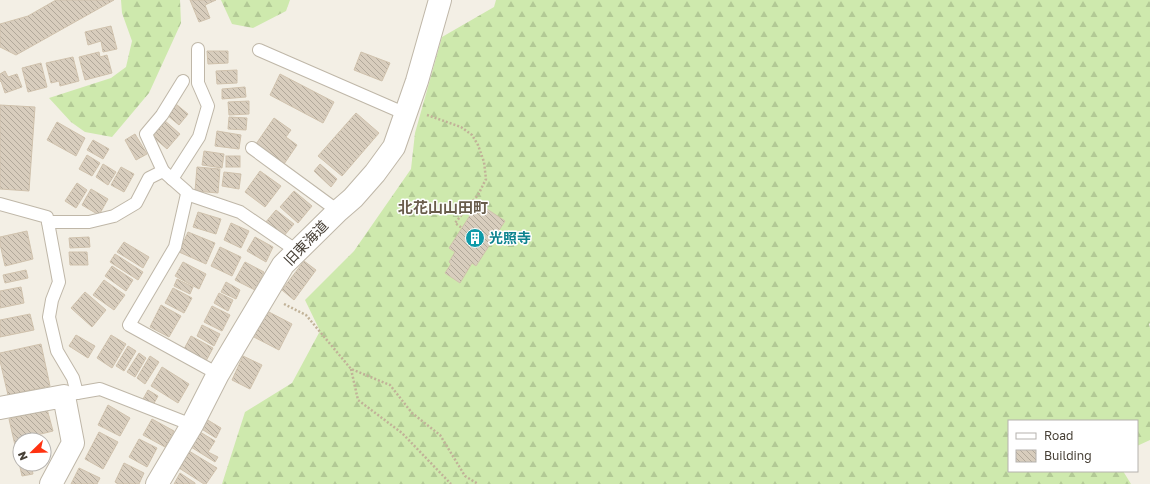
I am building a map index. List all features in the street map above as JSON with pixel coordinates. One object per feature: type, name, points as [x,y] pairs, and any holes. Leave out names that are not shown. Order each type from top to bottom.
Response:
[{"type":"street","name":"旧東海道","points":[[157,484],[192,425],[218,374],[283,265],[353,198],[375,173],[394,147],[417,81],[440,0]]},
{"type":"street","points":[[0,408],[70,395],[73,444],[51,484]]},
{"type":"lane","points":[[48,222],[89,222],[114,216],[136,203],[149,178],[167,175],[199,137],[208,106],[198,83],[198,49]]},
{"type":"lane","points":[[259,50],[407,111]]},
{"type":"lane","points":[[183,81],[162,115],[146,134],[167,175],[187,194],[240,212],[297,251]]},
{"type":"lane","points":[[252,148],[338,211]]},
{"type":"lane","points":[[187,194],[175,247],[129,326],[218,374]]},
{"type":"lane","points":[[0,204],[47,216],[59,282],[52,300],[49,317],[57,351],[73,378],[70,395],[100,389],[192,425]]},
{"type":"path","points":[[407,111],[461,127],[472,135],[478,145],[484,162],[486,179],[478,195],[455,223],[462,228]]},
{"type":"path","points":[[265,294],[306,315],[351,369],[358,400],[402,433],[451,484]]},
{"type":"path","points":[[351,369],[390,385],[412,413],[440,435],[465,476],[478,484]]},
{"type":"green space","points":[[121,0],[180,0],[181,23],[149,93],[112,137],[85,132],[71,122],[49,98],[111,78],[126,67],[132,41],[122,13]]},
{"type":"green space","points":[[221,0],[290,0],[286,11],[253,28],[232,24]]},
{"type":"green space","points":[[496,0],[1150,0],[1150,440],[1138,446],[1138,420],[1008,420],[1008,472],[1124,472],[1131,484],[222,484],[245,412],[292,383],[320,331],[305,300],[354,251],[411,169],[415,133],[442,37],[494,7]]},
{"type":"building","points":[[56,0],[114,0],[16,55],[0,47],[0,24],[28,16]]},
{"type":"building","points":[[190,0],[216,0],[205,5],[210,18],[199,22]]},
{"type":"building","points":[[111,26],[117,49],[103,52],[101,41],[88,45],[85,32]]},
{"type":"building","points":[[207,51],[228,51],[228,63],[208,64]]},
{"type":"building","points":[[99,52],[100,57],[107,55],[112,73],[85,80],[79,57]]},
{"type":"building","points":[[361,52],[390,63],[382,81],[354,70]]},
{"type":"building","points":[[73,57],[79,81],[60,86],[59,81],[51,83],[46,63]]},
{"type":"building","points":[[41,63],[47,87],[28,92],[22,68]]},
{"type":"building","points":[[237,70],[237,83],[217,84],[216,71]]},
{"type":"building","points":[[5,71],[8,77],[17,74],[22,87],[5,93],[1,81],[0,82],[0,74]]},
{"type":"building","points":[[280,74],[334,102],[323,123],[270,95]]},
{"type":"building","points":[[245,87],[246,97],[222,99],[222,89]]},
{"type":"building","points":[[249,101],[249,114],[229,115],[228,102]]},
{"type":"building","points":[[176,104],[188,114],[179,125],[167,115]]},
{"type":"building","points":[[0,105],[35,107],[29,191],[0,189]]},
{"type":"building","points":[[356,113],[379,133],[342,176],[318,156]]},
{"type":"building","points":[[229,117],[247,118],[246,130],[228,129]]},
{"type":"building","points":[[274,118],[291,130],[286,137],[297,145],[284,164],[256,144]]},
{"type":"building","points":[[164,120],[180,134],[167,149],[151,135]]},
{"type":"building","points":[[57,122],[85,138],[76,156],[47,140]]},
{"type":"building","points":[[217,131],[241,135],[239,149],[215,146]]},
{"type":"building","points":[[135,134],[147,154],[136,160],[125,140]]},
{"type":"building","points":[[93,140],[109,149],[103,159],[87,150]]},
{"type":"building","points":[[204,151],[224,154],[222,168],[202,165]]},
{"type":"building","points":[[87,155],[100,163],[92,176],[79,169]]},
{"type":"building","points":[[226,156],[240,156],[240,167],[226,167]]},
{"type":"building","points":[[103,164],[116,172],[108,185],[96,177]]},
{"type":"building","points":[[320,164],[337,179],[331,187],[314,171]]},
{"type":"building","points":[[121,167],[134,174],[124,192],[111,185]]},
{"type":"building","points":[[197,167],[220,169],[218,193],[195,191]]},
{"type":"building","points":[[260,171],[281,186],[265,207],[245,192]]},
{"type":"building","points":[[224,172],[241,174],[239,189],[222,186]]},
{"type":"building","points":[[77,183],[87,190],[76,208],[65,201]]},
{"type":"building","points":[[91,189],[108,199],[99,215],[82,205]]},
{"type":"building","points":[[294,191],[312,206],[298,223],[280,207]]},
{"type":"building","name":"光照寺","points":[[478,203],[505,221],[476,266],[472,263],[460,283],[445,273],[451,264],[449,262],[455,252],[449,248]]},
{"type":"building","points":[[276,210],[294,224],[283,237],[265,223]]},
{"type":"building","points":[[198,212],[221,219],[216,234],[193,227]]},
{"type":"building","points":[[231,223],[249,231],[241,248],[224,240]]},
{"type":"building","points":[[27,231],[33,259],[5,266],[0,237]]},
{"type":"building","points":[[188,232],[215,243],[206,264],[179,252]]},
{"type":"building","points":[[89,237],[90,247],[70,248],[69,238]]},
{"type":"building","points":[[255,237],[273,247],[266,262],[247,251]]},
{"type":"building","points":[[124,242],[149,257],[143,268],[117,252]]},
{"type":"building","points":[[220,247],[241,257],[232,276],[211,266]]},
{"type":"building","points":[[69,252],[87,252],[88,265],[70,265]]},
{"type":"building","points":[[115,254],[143,272],[138,280],[110,262]]},
{"type":"building","points":[[304,261],[316,270],[294,300],[282,290]]},
{"type":"building","points":[[183,262],[206,274],[199,289],[175,276]]},
{"type":"building","points":[[245,262],[264,272],[255,290],[235,280]]},
{"type":"building","points":[[112,266],[133,280],[126,291],[105,276]]},
{"type":"building","points":[[26,270],[28,278],[5,283],[3,275]]},
{"type":"building","points":[[177,279],[193,287],[190,294],[174,286]]},
{"type":"building","points":[[104,280],[125,295],[114,310],[93,295]]},
{"type":"building","points":[[226,282],[240,290],[236,299],[221,292]]},
{"type":"building","points":[[21,287],[24,303],[0,308],[0,291]]},
{"type":"building","points":[[173,288],[192,298],[184,313],[165,303]]},
{"type":"building","points":[[85,292],[106,310],[92,327],[71,308]]},
{"type":"building","points":[[219,293],[233,300],[228,311],[214,303]]},
{"type":"building","points":[[161,305],[181,316],[169,337],[150,327]]},
{"type":"building","points":[[212,306],[230,315],[222,331],[204,322]]},
{"type":"building","points":[[265,310],[292,324],[279,350],[252,336]]},
{"type":"building","points":[[30,314],[34,330],[0,337],[0,320]]},
{"type":"building","points":[[202,325],[220,334],[214,346],[197,336]]},
{"type":"building","points":[[76,335],[95,346],[88,358],[69,346]]},
{"type":"building","points":[[111,335],[126,344],[112,368],[97,358]]},
{"type":"building","points":[[191,336],[213,348],[206,361],[184,349]]},
{"type":"building","points":[[41,344],[50,386],[8,395],[0,361],[0,353]]},
{"type":"building","points":[[128,346],[136,351],[124,371],[116,366]]},
{"type":"building","points":[[139,353],[146,358],[135,377],[127,372]]},
{"type":"building","points":[[150,356],[159,362],[145,384],[137,378]]},
{"type":"building","points":[[243,356],[262,365],[250,389],[232,380]]},
{"type":"building","points":[[162,367],[189,384],[178,403],[151,386]]},
{"type":"building","points":[[148,390],[158,396],[153,405],[143,399]]},
{"type":"building","points":[[108,405],[130,418],[120,436],[98,425]]},
{"type":"building","points":[[47,409],[53,431],[12,432],[9,419]]},
{"type":"building","points":[[152,419],[174,431],[165,447],[143,435]]},
{"type":"building","points":[[206,419],[221,428],[216,438],[200,428]]},
{"type":"building","points":[[99,432],[118,442],[103,469],[85,459]]},
{"type":"building","points":[[200,432],[215,441],[208,452],[218,457],[215,462],[191,447]]},
{"type":"building","points":[[139,439],[157,448],[147,467],[129,457]]},
{"type":"building","points":[[189,451],[217,468],[206,484],[179,468]]},
{"type":"building","points":[[124,463],[144,473],[139,484],[118,484],[115,482]]},
{"type":"building","points":[[79,468],[100,478],[97,484],[71,484]]},
{"type":"building","points":[[21,472],[33,472],[33,474],[22,476]]},
{"type":"building","points":[[180,473],[195,483],[195,484],[174,484]]},
{"type":"place","name":"光照寺","points":[[475,238]]},
{"type":"district","name":"北花山山田町","points":[[443,208]]}]
